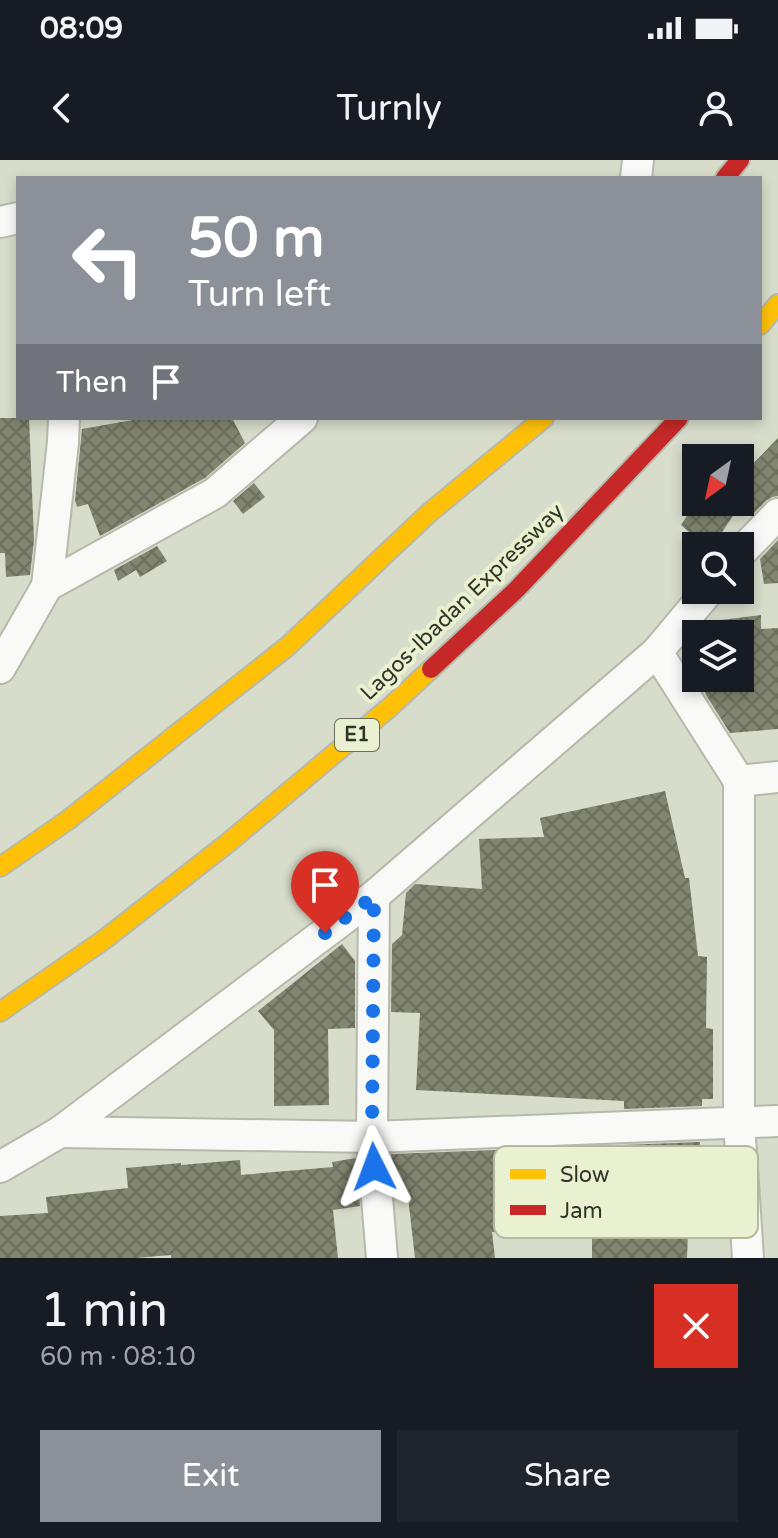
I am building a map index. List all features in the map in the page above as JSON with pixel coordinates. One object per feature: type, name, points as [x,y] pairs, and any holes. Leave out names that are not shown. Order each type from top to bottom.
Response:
[{"type":"highway","points":[[727,176],[740,160]]},
{"type":"highway","points":[[762,323],[778,304]]},
{"type":"highway","points":[[0,867],[68,820],[288,646],[429,513],[542,420]]},
{"type":"highway","name":"Lagos-Ibadan Expressway","points":[[0,1012],[105,939],[229,842],[390,707],[516,590],[677,420]]},
{"type":"street","points":[[0,668],[47,586],[64,420]]},
{"type":"street","points":[[47,586],[215,493],[300,420]]},
{"type":"street","points":[[754,539],[778,514]]},
{"type":"street","points":[[0,1167],[60,1132],[374,896],[657,652],[697,604]]},
{"type":"street","points":[[657,652],[739,781],[741,1146]]},
{"type":"street","points":[[739,781],[778,777]]},
{"type":"street","points":[[374,896],[372,1137],[382,1258]]},
{"type":"street","points":[[60,1132],[372,1137],[778,1121]]},
{"type":"street","points":[[747,1238],[748,1258]]},
{"type":"building","points":[[0,418],[29,420],[34,540],[30,575],[6,577],[5,553],[0,553]]},
{"type":"building","points":[[133,420],[233,420],[245,443],[205,478],[100,536],[88,504],[77,507],[75,500],[82,429]]},
{"type":"building","points":[[778,438],[778,496],[766,501],[754,513],[754,463]]},
{"type":"building","points":[[254,483],[265,497],[243,514],[233,501]]},
{"type":"building","points":[[687,516],[733,516],[722,532],[689,532],[681,525]]},
{"type":"building","points":[[778,540],[778,583],[764,584],[760,559]]},
{"type":"building","points":[[157,546],[167,561],[140,577],[136,570],[118,581],[114,570]]},
{"type":"building","points":[[761,615],[761,629],[778,628],[778,729],[730,733],[706,695],[705,692],[754,692],[754,620],[721,620]]},
{"type":"building","points":[[665,791],[685,878],[689,878],[698,956],[707,957],[706,1028],[713,1029],[713,1099],[702,1099],[702,1106],[624,1109],[624,1101],[416,1090],[420,1013],[391,1012],[392,944],[402,935],[406,893],[415,884],[482,889],[479,839],[544,837],[540,818]]},
{"type":"building","points":[[342,944],[355,961],[355,1028],[328,1029],[329,1105],[274,1106],[274,1030],[258,1011]]},
{"type":"building","points":[[700,1142],[700,1146],[597,1146]]},
{"type":"building","points":[[494,1150],[492,1232],[495,1258],[415,1258],[408,1197],[395,1199],[391,1154]]},
{"type":"building","points":[[356,1158],[360,1206],[333,1210],[338,1258],[171,1258],[171,1255],[0,1258],[0,1216],[48,1213],[46,1197],[128,1188],[126,1168],[240,1160],[241,1175],[333,1167],[332,1162]]},
{"type":"building","points":[[592,1238],[688,1238],[687,1258],[592,1258]]},
{"type":"traffic: slow","points":[[762,323],[778,304]]},
{"type":"traffic: slow","points":[[0,867],[68,820],[288,646],[429,513],[542,420]]},
{"type":"traffic: slow","points":[[0,1012],[105,939],[229,842],[431,669]]},
{"type":"traffic: jam","points":[[727,176],[740,160]]},
{"type":"traffic: jam","points":[[431,669],[516,590],[677,420]]},
{"type":"route","points":[[325,933],[374,896],[374,1167]]}]
